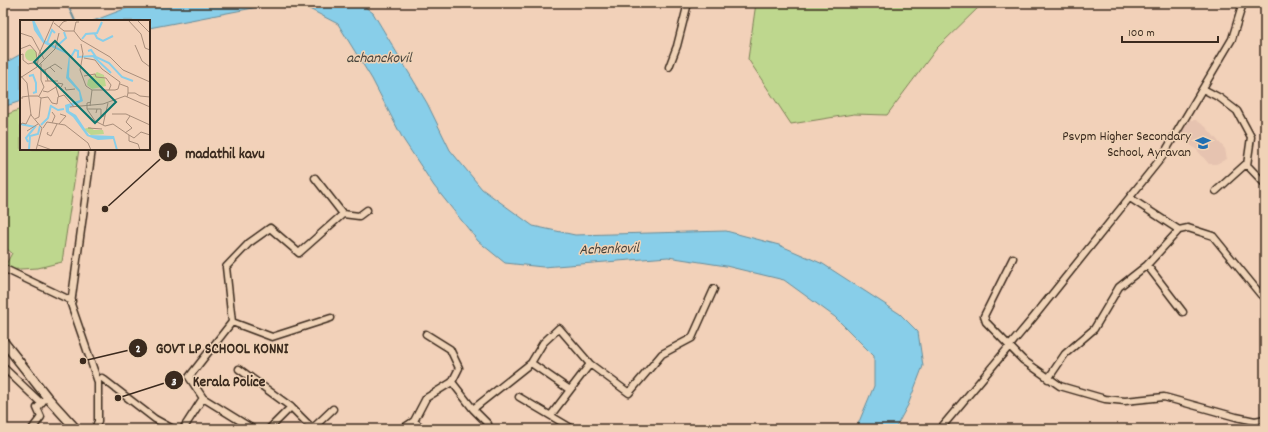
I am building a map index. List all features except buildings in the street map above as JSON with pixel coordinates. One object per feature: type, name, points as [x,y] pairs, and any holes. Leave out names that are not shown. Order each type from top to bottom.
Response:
[{"type":"main road","points":[[3,341],[44,400],[76,429]]},
{"type":"street","points":[[669,67],[688,3]]},
{"type":"street","points":[[940,429],[1010,346],[1162,157],[1232,39],[1243,3]]},
{"type":"street","points":[[1203,89],[1220,98],[1237,111],[1251,136],[1247,165],[1265,184]]},
{"type":"street","points":[[92,150],[71,304],[98,382],[98,421],[96,429]]},
{"type":"street","points":[[1216,191],[1247,162]]},
{"type":"street","points":[[316,178],[343,214],[359,216],[367,210]]},
{"type":"street","points":[[1130,198],[1179,230]]},
{"type":"street","points":[[253,429],[203,398],[189,378],[232,322],[226,268],[249,243],[270,228],[299,253],[343,214]]},
{"type":"street","points":[[1048,379],[1065,354],[1094,329],[1119,287],[1147,265],[1179,230],[1188,228],[1213,236],[1261,294],[1265,295]]},
{"type":"street","points":[[1013,258],[984,316],[986,322],[1023,360],[1048,379],[1060,386],[1105,399],[1124,401],[1164,396],[1236,417],[1255,420],[1265,419]]},
{"type":"street","points":[[1147,265],[1183,312]]},
{"type":"street","points":[[3,268],[72,301]]},
{"type":"street","points":[[473,409],[531,363],[543,343],[559,328],[590,364],[628,393],[662,354],[692,338],[714,289]]},
{"type":"street","points":[[232,322],[272,337],[331,318]]},
{"type":"street","points":[[402,429],[414,421],[426,398],[452,382],[459,368],[450,349],[426,334]]},
{"type":"street","points":[[531,363],[570,390]]},
{"type":"street","points":[[551,415],[590,364]]},
{"type":"street","points":[[3,367],[44,400],[37,408],[41,417],[32,429]]},
{"type":"street","points":[[239,370],[291,407],[313,428],[333,410]]},
{"type":"street","points":[[102,378],[155,419],[173,429]]},
{"type":"street","points":[[452,382],[473,409],[488,424],[489,429]]},
{"type":"street","points":[[519,397],[572,429]]},
{"type":"street","points":[[183,429],[203,398]]},
{"type":"street","points":[[269,429],[291,407]]},
{"type":"street","points":[[414,421],[423,429]]},
{"type":"shaded area","name":"Psvpm Higher Secondary School, Ayravan","points":[[1188,120],[1196,120],[1206,127],[1225,149],[1227,159],[1216,164],[1209,164],[1197,150],[1177,135]]},
{"type":"green space","points":[[756,3],[983,3],[937,48],[887,115],[854,114],[791,124],[748,59]]},
{"type":"green space","points":[[20,109],[20,150],[79,150],[62,262],[38,268],[3,270],[12,253],[3,246],[3,116]]},
{"type":"water","points":[[140,3],[279,3],[150,28],[150,20],[96,20]]},
{"type":"water","points":[[298,3],[360,3],[373,13],[427,103],[450,150],[482,189],[533,226],[575,235],[726,231],[779,245],[823,264],[900,314],[918,332],[923,366],[908,405],[895,429],[856,429],[874,386],[874,356],[835,317],[784,280],[726,266],[668,257],[543,267],[505,263],[478,241],[434,186],[403,139],[372,79],[338,24]]},
{"type":"water","points":[[20,55],[20,101],[3,107],[3,64]]},
{"type":"waterway","points":[[67,3],[75,20]]},
{"type":"place","name":"Psvpm Higher Secondary School, Ayravan","points":[[1203,143]]},
{"type":"place","name":"madathil kavu","points":[[105,209]]},
{"type":"place","name":"GOVT LP SCHOOL KONNI","points":[[83,361]]},
{"type":"place","name":"Kerala Police","points":[[118,398]]},
{"type":"water label","name":"achanckovil","points":[[379,57]]},
{"type":"water label","name":"Achenkovil","points":[[609,248]]}]
